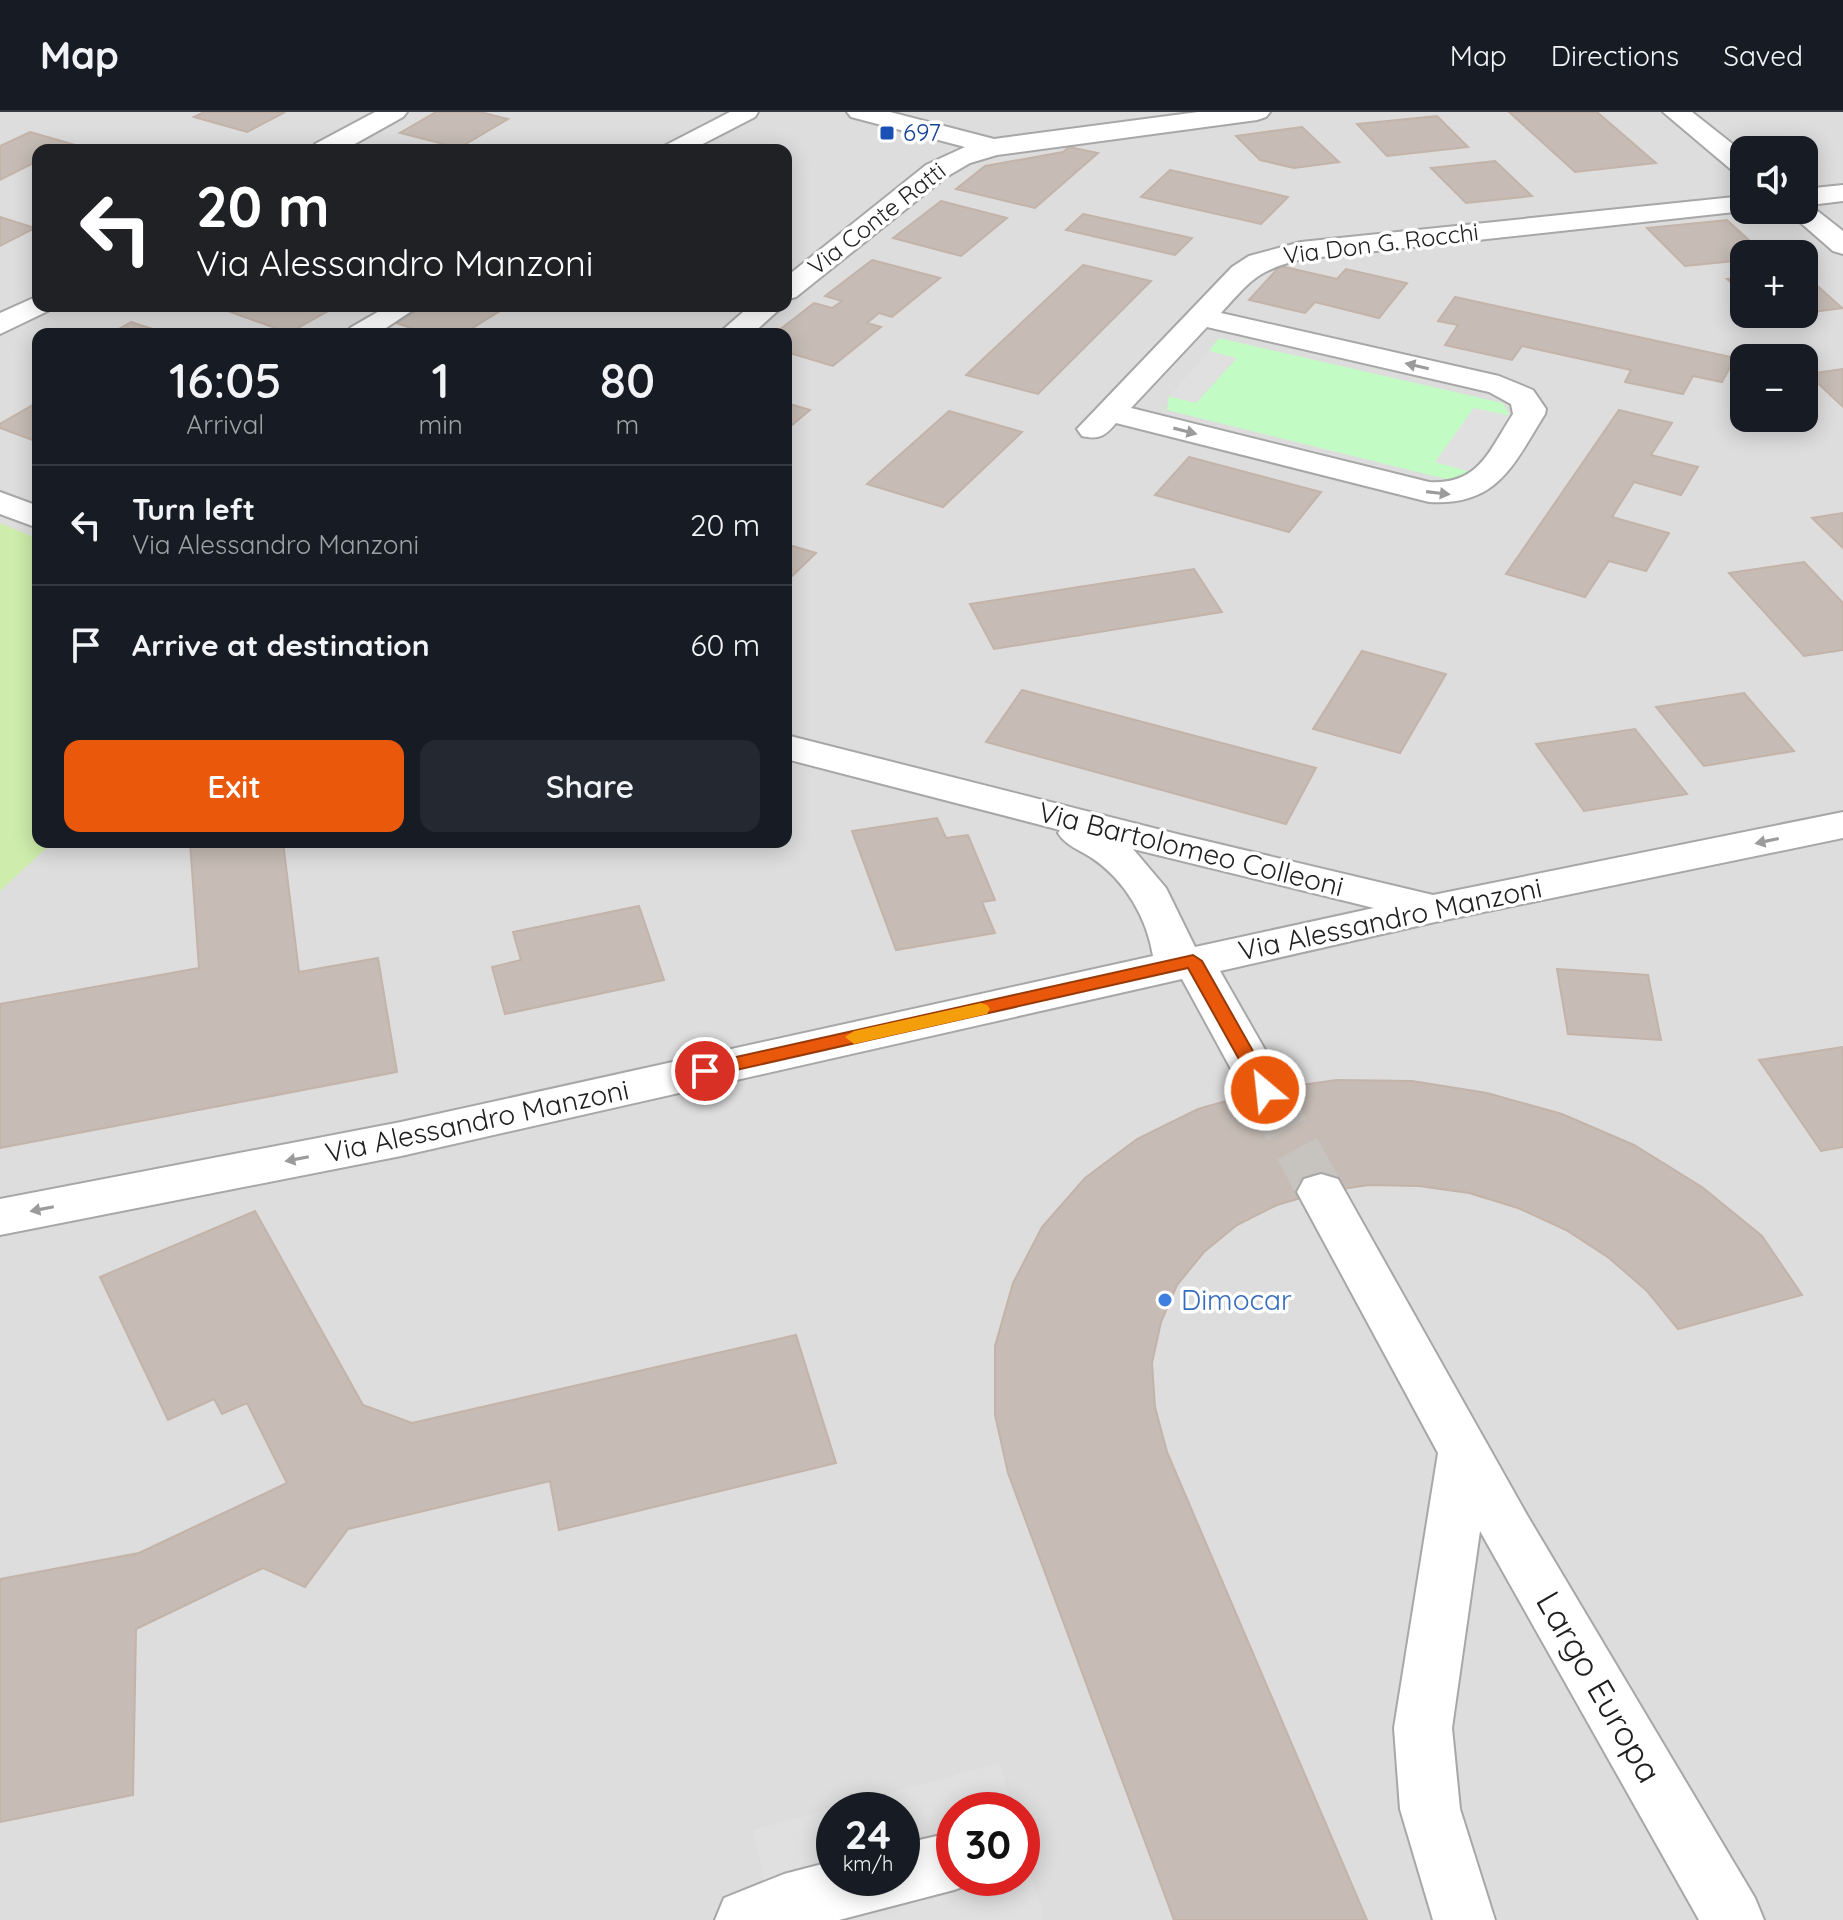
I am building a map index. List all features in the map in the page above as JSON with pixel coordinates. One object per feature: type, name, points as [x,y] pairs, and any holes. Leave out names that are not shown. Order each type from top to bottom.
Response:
[{"type":"street","points":[[335,144],[394,112]]},
{"type":"street","points":[[860,112],[994,147]]},
{"type":"street","name":"Via Conte Ratti","points":[[792,286],[941,167],[994,147],[1257,112]]},
{"type":"street","points":[[1676,112],[1730,155]]},
{"type":"street","points":[[1818,196],[1843,193]]},
{"type":"street","name":"Via Don G. Rocchi","points":[[1200,317],[1499,385],[1522,397],[1530,409],[1529,414],[1479,486],[1449,494],[1100,422],[1200,317],[1247,269],[1278,256],[1730,206]]},
{"type":"street","points":[[1817,224],[1843,245]]},
{"type":"street","points":[[0,325],[32,308]]},
{"type":"street","points":[[740,328],[760,312]]},
{"type":"street","points":[[0,502],[32,515]]},
{"type":"street","name":"Via Bartolomeo Colleoni","points":[[792,749],[1435,908]]},
{"type":"street","name":"Via Bartolomeo Colleoni","points":[[993,800],[1077,832],[1119,858],[1141,883],[1184,963]]},
{"type":"street","name":"Via Alessandro Manzoni","points":[[0,1217],[401,1139],[1435,908],[1843,825]]},
{"type":"street","points":[[1184,963],[1265,1090]]},
{"type":"street","name":"Largo Europa","points":[[1321,1192],[1464,1454],[1733,1920]]},
{"type":"street","points":[[1464,1454],[1423,1728],[1430,1809],[1464,1920]]},
{"type":"street","points":[[746,1920],[784,1904],[816,1896]]},
{"type":"lane","points":[[686,144],[747,112]]},
{"type":"lane","points":[[369,328],[396,312]]},
{"type":"shaded area","points":[[0,112],[1843,112],[1843,1920],[0,1920]]},
{"type":"shaded area","points":[[1209,351],[1236,358],[1196,403],[1169,396]]},
{"type":"shaded area","points":[[1474,408],[1510,416],[1471,472],[1435,462]]},
{"type":"shaded area","points":[[1000,1763],[1008,1792],[936,1792],[936,1896],[1037,1896],[1044,1920],[773,1920],[753,1830],[816,1813],[816,1896],[920,1896],[920,1792],[893,1792]]},
{"type":"green space","points":[[1219,338],[1503,403],[1510,416],[1474,408],[1436,461],[1471,472],[1462,483],[1167,410],[1169,396],[1196,403],[1236,359],[1209,351]]},
{"type":"green space","points":[[0,523],[32,536],[32,848],[47,848],[0,891]]},
{"type":"building","points":[[204,112],[285,112],[247,132],[194,117]]},
{"type":"building","points":[[436,112],[480,112],[508,119],[466,144],[443,144],[400,133]]},
{"type":"building","points":[[1509,112],[1597,112],[1656,163],[1575,172]]},
{"type":"building","points":[[1437,116],[1468,147],[1387,156],[1357,124]]},
{"type":"building","points":[[1302,127],[1339,162],[1294,168],[1260,160],[1236,136]]},
{"type":"building","points":[[30,132],[72,144],[32,144],[32,164],[0,180],[0,146]]},
{"type":"building","points":[[1069,147],[1098,153],[1035,208],[956,189],[985,166],[1063,152]]},
{"type":"building","points":[[1495,161],[1532,196],[1466,203],[1431,168]]},
{"type":"building","points":[[1170,170],[1288,197],[1261,224],[1141,197]]},
{"type":"building","points":[[941,201],[1007,218],[961,256],[893,238]]},
{"type":"building","points":[[1083,214],[1192,238],[1175,255],[1066,230]]},
{"type":"building","points":[[0,217],[32,227],[32,230],[0,246]]},
{"type":"building","points":[[1727,220],[1749,240],[1730,240],[1730,261],[1685,266],[1647,228]]},
{"type":"building","points":[[872,260],[940,278],[892,317],[879,313],[867,323],[881,327],[833,366],[792,354],[792,328],[782,328],[814,303],[832,308],[842,301],[825,296]]},
{"type":"building","points":[[1083,265],[1151,281],[1038,394],[966,375]]},
{"type":"building","points":[[1280,266],[1337,279],[1346,269],[1407,283],[1379,318],[1315,302],[1305,313],[1249,300]]},
{"type":"building","points":[[1818,287],[1842,308],[1818,311]]},
{"type":"building","points":[[1455,297],[1730,357],[1730,367],[1722,382],[1693,376],[1683,394],[1625,382],[1631,370],[1522,346],[1512,360],[1445,345],[1458,325],[1438,321]]},
{"type":"building","points":[[231,312],[326,312],[298,328],[275,328]]},
{"type":"building","points":[[415,312],[498,312],[473,328],[411,328],[396,323]]},
{"type":"building","points":[[131,322],[150,328],[120,328]]},
{"type":"building","points":[[1843,369],[1843,407],[1818,383],[1818,373]]},
{"type":"building","points":[[32,405],[32,440],[0,428],[0,424]]},
{"type":"building","points":[[792,405],[810,410],[792,425]]},
{"type":"building","points":[[1619,410],[1672,423],[1651,455],[1698,467],[1681,495],[1634,482],[1612,517],[1669,533],[1646,571],[1609,561],[1585,597],[1506,574]]},
{"type":"building","points":[[949,411],[1022,432],[943,507],[867,484]]},
{"type":"building","points":[[1189,457],[1321,492],[1289,532],[1155,495]]},
{"type":"building","points":[[1843,513],[1843,548],[1812,518]]},
{"type":"building","points":[[792,546],[816,553],[792,576]]},
{"type":"building","points":[[1804,562],[1843,603],[1843,650],[1804,656],[1729,573]]},
{"type":"building","points":[[1194,569],[1222,612],[994,649],[970,604]]},
{"type":"building","points":[[1362,651],[1446,674],[1400,753],[1313,729]]},
{"type":"building","points":[[1022,690],[1316,768],[1286,824],[986,742]]},
{"type":"building","points":[[1744,693],[1794,751],[1704,766],[1656,707]]},
{"type":"building","points":[[1635,729],[1687,794],[1584,811],[1536,744]]},
{"type":"building","points":[[937,818],[946,838],[968,835],[995,900],[982,902],[995,933],[896,950],[852,831]]},
{"type":"building","points":[[190,848],[284,848],[299,972],[378,958],[397,1072],[0,1148],[0,1004],[199,968]]},
{"type":"building","points":[[639,906],[664,980],[505,1014],[492,967],[521,960],[513,932]]},
{"type":"building","points":[[1557,969],[1648,975],[1661,1040],[1568,1034]]},
{"type":"building","points":[[1843,1047],[1843,1147],[1821,1151],[1759,1060]]},
{"type":"building","points":[[1337,1080],[1412,1081],[1487,1093],[1562,1114],[1634,1145],[1702,1187],[1762,1236],[1802,1295],[1678,1329],[1647,1291],[1609,1258],[1566,1230],[1518,1208],[1469,1193],[1419,1186],[1369,1185],[1321,1192],[1277,1205],[1237,1225],[1204,1252],[1177,1285],[1161,1322],[1152,1363],[1155,1407],[1167,1452],[1367,1920],[1174,1920],[1008,1473],[995,1415],[995,1346],[1013,1283],[1042,1227],[1085,1178],[1137,1139],[1198,1109],[1265,1090]]},
{"type":"building","points":[[255,1211],[363,1405],[412,1423],[796,1335],[836,1463],[559,1530],[550,1481],[348,1529],[305,1587],[263,1568],[136,1629],[133,1795],[0,1822],[0,1579],[139,1553],[287,1483],[247,1403],[222,1414],[214,1399],[168,1420],[100,1277]]},
{"type":"tunnel","points":[[1265,1090],[1321,1192]]},
{"type":"slow traffic","points":[[854,1037],[981,1009]]},
{"type":"place","name":"697","points":[[887,133]]},
{"type":"place","name":"Dimocar","points":[[1165,1300]]},
{"type":"route","points":[[705,1071],[1193,961],[1265,1090]]}]
